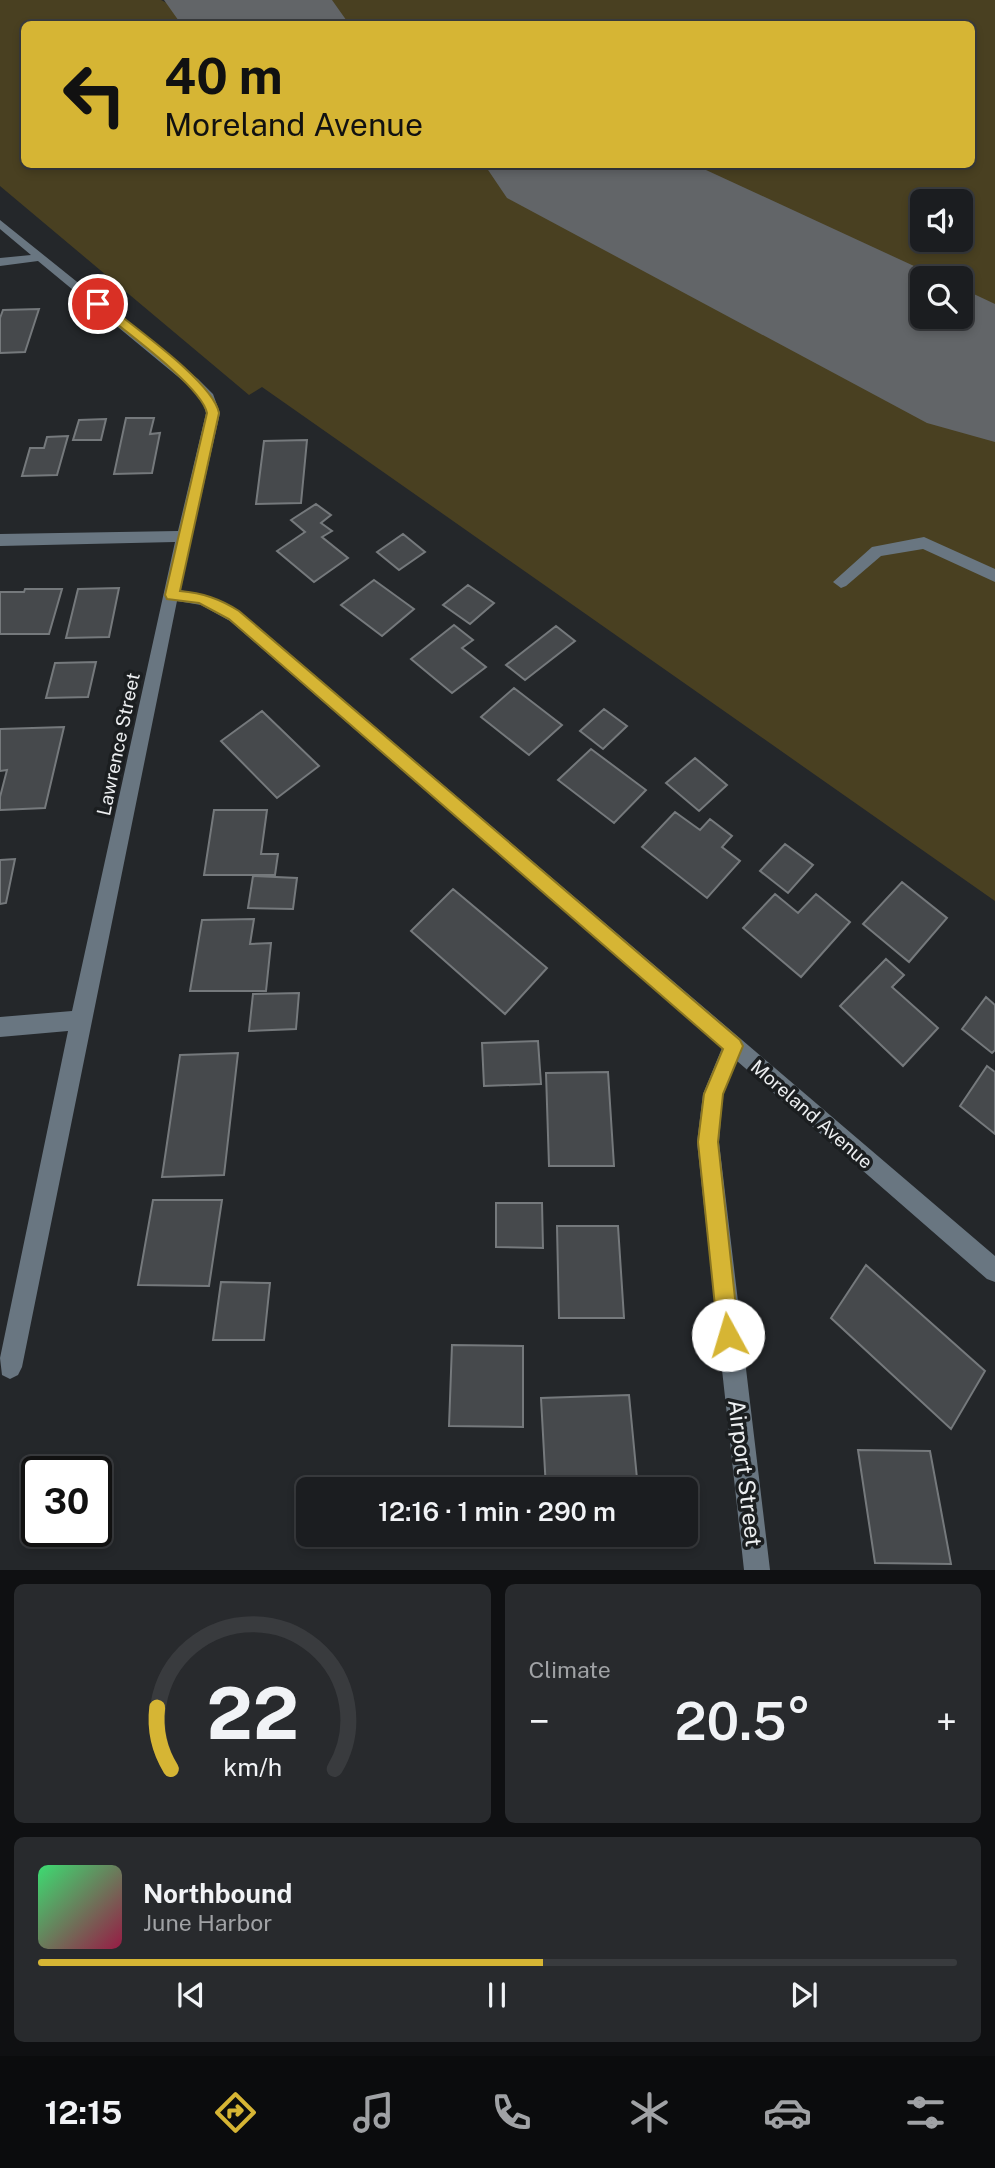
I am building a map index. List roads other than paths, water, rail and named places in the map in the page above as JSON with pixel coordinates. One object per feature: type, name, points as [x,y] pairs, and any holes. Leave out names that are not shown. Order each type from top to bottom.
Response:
[{"type":"street","name":"Lawrence Street","points":[[0,223],[193,382],[211,403],[213,413],[80,1020],[10,1367]]},
{"type":"street","points":[[0,262],[40,257]]},
{"type":"street","points":[[0,540],[184,536]]},
{"type":"street","points":[[841,582],[877,551],[924,543],[995,576]]},
{"type":"street","name":"Moreland Avenue","points":[[172,595],[200,598],[218,604],[234,615],[995,1271]]},
{"type":"street","points":[[0,1027],[80,1020]]},
{"type":"street","name":"Airport Street","points":[[733,1046],[713,1094],[708,1142],[757,1570]]}]
